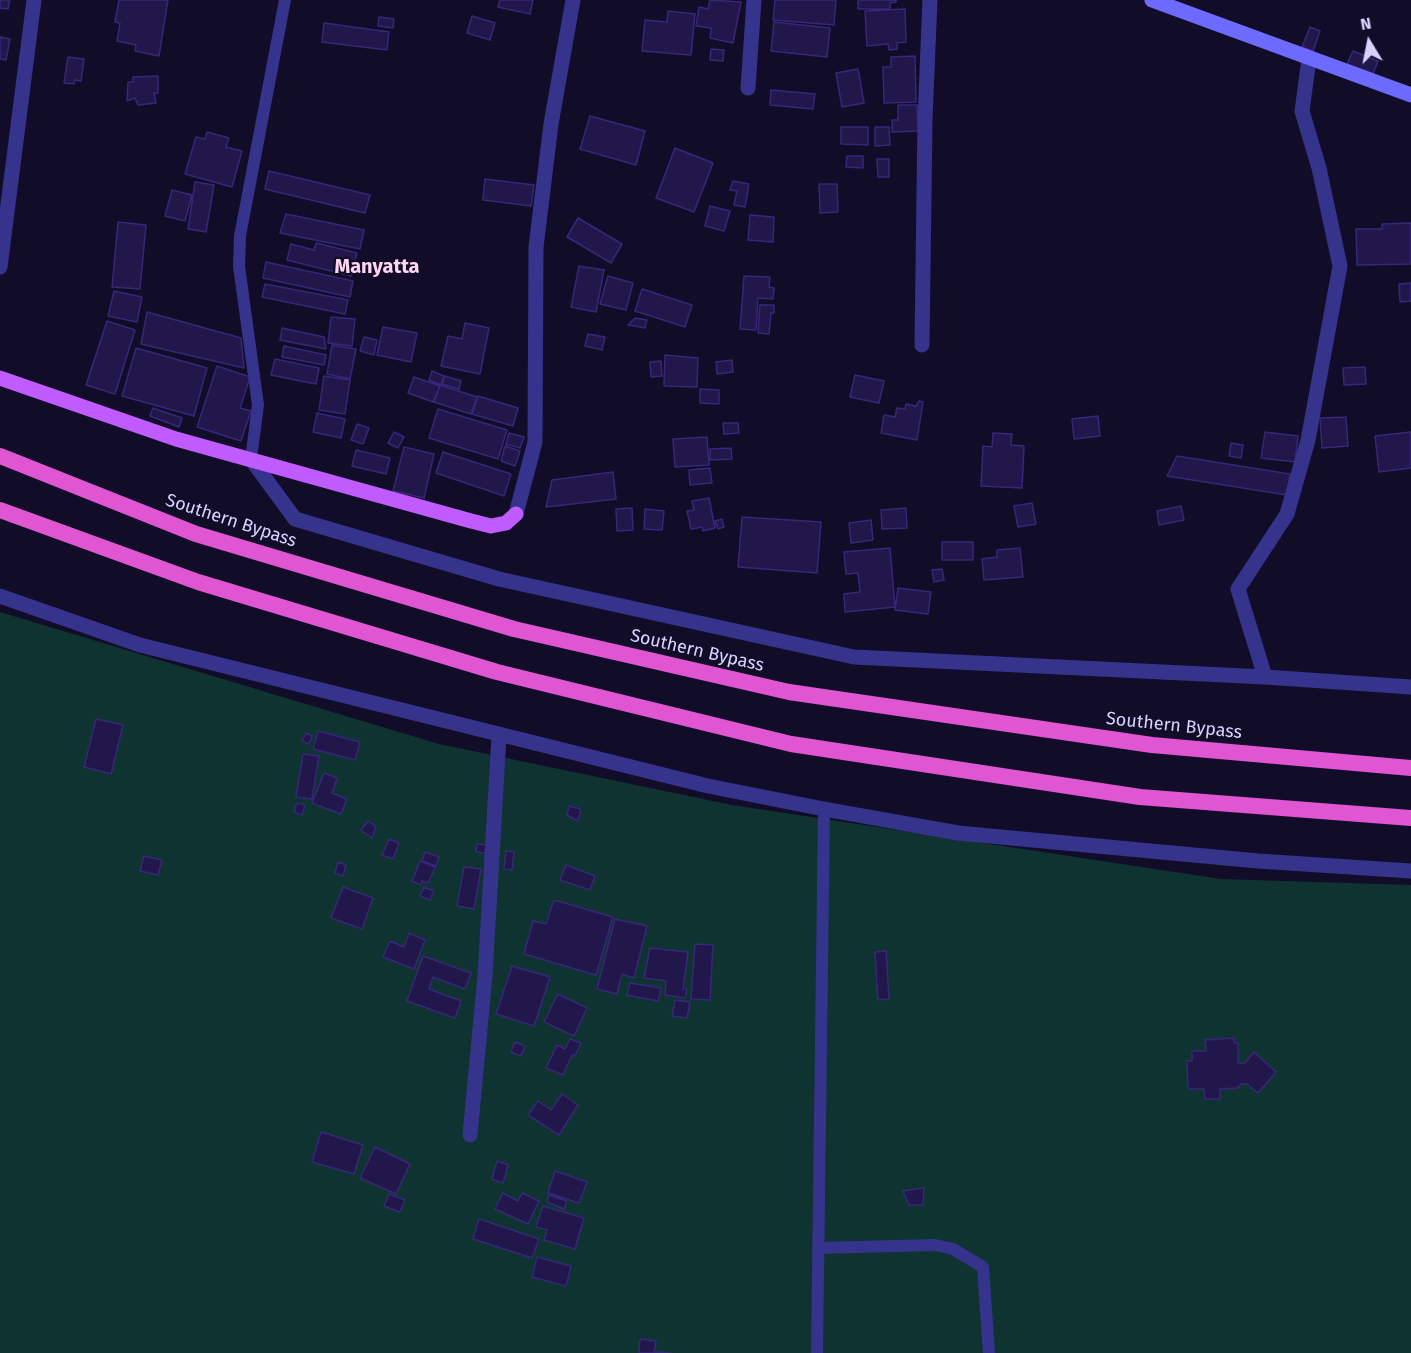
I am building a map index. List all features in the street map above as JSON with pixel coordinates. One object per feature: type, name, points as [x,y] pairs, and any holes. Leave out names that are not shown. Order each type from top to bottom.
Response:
[{"type":"highway","name":"Southern Bypass","points":[[0,456],[196,534],[514,629],[789,692],[1152,745],[1411,768]]},
{"type":"highway","points":[[0,510],[198,582],[497,672],[791,744],[1140,797],[1411,818]]},
{"type":"main road","points":[[1152,0],[1411,95]]},
{"type":"main road","points":[[0,378],[176,439],[491,526],[506,523],[516,514]]},
{"type":"street","points":[[0,267],[34,0]]},
{"type":"street","points":[[516,514],[535,442],[536,247],[551,124],[573,0]]},
{"type":"street","points":[[748,88],[754,0]]},
{"type":"street","points":[[922,345],[925,119],[930,0]]},
{"type":"street","points":[[1265,677],[1238,589],[1287,514],[1308,440],[1340,266],[1319,168],[1302,111],[1309,59]]},
{"type":"street","points":[[251,459],[295,519],[499,579],[854,657],[1265,677],[1411,687]]},
{"type":"street","points":[[0,596],[140,645],[708,786],[824,809],[958,833],[1258,861],[1411,871]]},
{"type":"street","points":[[470,1135],[485,976],[500,736]]},
{"type":"lane","points":[[251,459],[258,405],[238,266],[240,236],[285,0]]},
{"type":"lane","points":[[817,1353],[824,809]]},
{"type":"lane","points":[[818,1248],[935,1245],[953,1249],[983,1267],[989,1353]]},
{"type":"green space","points":[[0,612],[439,744],[732,805],[1221,879],[1411,885],[1411,1353],[0,1353]]},
{"type":"building","points":[[0,0],[10,0],[8,9],[0,8]]},
{"type":"building","points":[[119,0],[168,0],[159,56],[135,51],[136,45],[117,41],[120,23],[115,22]]},
{"type":"building","points":[[500,0],[533,0],[530,14],[498,7]]},
{"type":"building","points":[[710,0],[741,2],[733,43],[710,38],[711,28],[696,26],[699,7],[708,9]]},
{"type":"building","points":[[775,0],[836,0],[834,25],[773,20]]},
{"type":"building","points":[[858,0],[896,0],[896,2],[890,3],[890,9],[858,9]]},
{"type":"building","points":[[905,9],[906,42],[897,43],[897,49],[889,50],[888,44],[867,46],[865,11]]},
{"type":"building","points":[[668,11],[695,14],[691,55],[642,51],[645,20],[667,22]]},
{"type":"building","points":[[472,16],[495,23],[490,40],[467,33]]},
{"type":"building","points":[[379,17],[394,19],[393,28],[378,26]]},
{"type":"building","points":[[774,22],[830,28],[827,57],[771,51]]},
{"type":"building","points":[[324,23],[389,32],[387,50],[322,42]]},
{"type":"building","points":[[1310,27],[1320,31],[1313,51],[1302,47]]},
{"type":"building","points":[[0,37],[10,39],[6,60],[0,59]]},
{"type":"building","points":[[711,49],[724,50],[723,61],[710,60]]},
{"type":"building","points":[[1353,51],[1378,61],[1373,74],[1347,64]]},
{"type":"building","points":[[915,56],[916,102],[884,103],[883,67],[891,67],[891,57]]},
{"type":"building","points":[[68,57],[84,59],[81,81],[75,80],[74,84],[64,83]]},
{"type":"building","points":[[858,69],[864,103],[842,107],[836,73]]},
{"type":"building","points":[[158,76],[158,93],[154,93],[156,103],[138,105],[135,98],[127,101],[128,82],[133,82],[133,77]]},
{"type":"building","points":[[771,90],[815,94],[813,109],[770,105]]},
{"type":"building","points":[[898,105],[917,105],[918,131],[892,132],[892,120],[898,120]]},
{"type":"building","points":[[590,116],[645,131],[636,165],[580,149]]},
{"type":"building","points":[[841,127],[868,127],[868,145],[841,144]]},
{"type":"building","points":[[875,127],[889,127],[890,145],[875,146]]},
{"type":"building","points":[[207,132],[229,138],[226,147],[242,151],[232,187],[185,174],[196,137],[205,139]]},
{"type":"building","points":[[675,148],[713,163],[694,212],[656,198]]},
{"type":"building","points":[[847,156],[863,156],[863,168],[846,167]]},
{"type":"building","points":[[877,159],[889,159],[889,177],[878,177]]},
{"type":"building","points":[[269,171],[370,195],[365,213],[265,189]]},
{"type":"building","points":[[485,179],[534,185],[531,206],[483,200]]},
{"type":"building","points":[[733,181],[749,184],[745,207],[734,205],[737,191],[730,190]]},
{"type":"building","points":[[195,182],[214,185],[206,232],[188,229]]},
{"type":"building","points":[[819,184],[837,184],[838,212],[820,213]]},
{"type":"building","points":[[172,190],[192,195],[185,221],[165,216]]},
{"type":"building","points":[[710,206],[730,211],[724,231],[705,226]]},
{"type":"building","points":[[286,214],[364,230],[360,249],[280,233]]},
{"type":"building","points":[[750,215],[774,217],[773,242],[748,240]]},
{"type":"building","points":[[578,218],[622,244],[611,263],[567,237]]},
{"type":"building","points":[[118,222],[146,225],[140,289],[112,287]]},
{"type":"building","points":[[1411,223],[1411,264],[1357,265],[1356,229],[1382,229],[1382,224]]},
{"type":"building","points":[[316,243],[357,253],[351,276],[287,260],[291,244],[314,250]]},
{"type":"building","points":[[266,262],[353,281],[350,297],[263,278]]},
{"type":"building","points":[[579,266],[604,270],[596,312],[571,307]]},
{"type":"building","points":[[608,276],[633,283],[626,310],[600,304]]},
{"type":"building","points":[[744,276],[770,277],[769,287],[774,288],[773,299],[758,298],[756,330],[740,329]]},
{"type":"building","points":[[1411,283],[1411,301],[1400,302],[1399,284]]},
{"type":"building","points":[[265,284],[348,300],[345,314],[262,297]]},
{"type":"building","points":[[642,289],[692,305],[685,327],[635,311]]},
{"type":"building","points":[[114,291],[142,297],[137,322],[108,316]]},
{"type":"building","points":[[760,305],[774,305],[769,334],[758,333]]},
{"type":"building","points":[[147,312],[241,338],[244,368],[141,344]]},
{"type":"building","points":[[331,317],[355,319],[352,346],[328,343]]},
{"type":"building","points":[[635,318],[647,320],[645,328],[628,325]]},
{"type":"building","points":[[107,321],[135,330],[115,394],[86,385]]},
{"type":"building","points":[[465,323],[489,328],[480,374],[441,366],[448,336],[462,339]]},
{"type":"building","points":[[383,327],[417,333],[411,362],[377,355]]},
{"type":"building","points":[[282,328],[324,337],[326,349],[280,340]]},
{"type":"building","points":[[588,334],[605,337],[602,350],[585,346]]},
{"type":"building","points":[[364,337],[377,340],[374,355],[360,351]]},
{"type":"building","points":[[332,345],[356,349],[350,379],[327,374]]},
{"type":"building","points":[[284,346],[326,355],[324,365],[282,357]]},
{"type":"building","points":[[136,348],[207,368],[194,416],[122,396]]},
{"type":"building","points":[[665,355],[698,358],[697,387],[664,386]]},
{"type":"building","points":[[275,359],[319,368],[316,384],[271,375]]},
{"type":"building","points":[[732,360],[733,372],[717,374],[716,362]]},
{"type":"building","points":[[661,361],[662,376],[651,377],[650,362]]},
{"type":"building","points":[[217,366],[250,377],[240,408],[251,411],[241,441],[197,427]]},
{"type":"building","points":[[1365,367],[1366,384],[1344,385],[1343,368]]},
{"type":"building","points":[[432,371],[444,376],[441,385],[429,380]]},
{"type":"building","points":[[855,375],[884,381],[879,403],[850,397]]},
{"type":"building","points":[[324,376],[350,380],[345,414],[319,410]]},
{"type":"building","points":[[445,376],[461,381],[459,389],[442,384]]},
{"type":"building","points":[[414,377],[440,386],[433,402],[408,393]]},
{"type":"building","points":[[440,385],[477,397],[471,414],[434,402]]},
{"type":"building","points":[[700,389],[719,390],[719,404],[700,403]]},
{"type":"building","points":[[478,396],[518,408],[513,426],[472,414]]},
{"type":"building","points":[[919,401],[923,402],[917,440],[881,433],[884,415],[895,417],[897,408],[905,409],[906,404],[916,406]]},
{"type":"building","points":[[153,408],[182,418],[179,427],[150,416]]},
{"type":"building","points":[[438,409],[507,430],[498,459],[429,438]]},
{"type":"building","points":[[317,413],[345,419],[341,438],[313,432]]},
{"type":"building","points":[[1098,416],[1100,436],[1074,439],[1072,419]]},
{"type":"building","points":[[1346,417],[1348,446],[1322,448],[1320,418]]},
{"type":"building","points":[[723,423],[738,423],[739,433],[724,434]]},
{"type":"building","points":[[357,424],[369,428],[363,444],[351,440]]},
{"type":"building","points":[[394,432],[404,437],[398,448],[388,443]]},
{"type":"building","points":[[1265,432],[1298,436],[1295,462],[1261,458]]},
{"type":"building","points":[[1411,432],[1411,468],[1379,472],[1375,436]]},
{"type":"building","points":[[509,433],[524,437],[520,448],[506,444]]},
{"type":"building","points":[[993,433],[1012,434],[1011,445],[1024,446],[1022,488],[981,486],[983,446],[992,447]]},
{"type":"building","points":[[707,437],[709,465],[675,467],[673,439]]},
{"type":"building","points":[[1231,443],[1243,445],[1241,458],[1229,456]]},
{"type":"building","points":[[505,446],[520,451],[515,466],[501,461]]},
{"type":"building","points":[[404,447],[434,454],[424,498],[393,491]]},
{"type":"building","points":[[731,448],[732,459],[710,460],[710,449]]},
{"type":"building","points":[[356,450],[390,458],[386,474],[352,466]]},
{"type":"building","points":[[443,452],[511,474],[504,496],[436,473]]},
{"type":"building","points":[[1177,456],[1290,474],[1287,495],[1167,476]]},
{"type":"building","points":[[710,468],[712,483],[690,485],[689,470]]},
{"type":"building","points":[[613,472],[616,499],[546,507],[552,480]]},
{"type":"building","points":[[709,498],[715,528],[703,531],[702,527],[691,529],[687,511],[694,510],[692,501]]},
{"type":"building","points":[[1032,503],[1036,524],[1018,527],[1014,506]]},
{"type":"building","points":[[1181,506],[1184,520],[1159,525],[1157,511]]},
{"type":"building","points":[[632,508],[633,530],[617,531],[616,509]]},
{"type":"building","points":[[906,508],[907,528],[882,529],[881,510]]},
{"type":"building","points":[[645,509],[664,511],[662,530],[644,529]]},
{"type":"building","points":[[742,517],[821,522],[817,573],[738,567]]},
{"type":"building","points":[[722,519],[724,527],[718,529],[715,521]]},
{"type":"building","points":[[871,520],[873,540],[851,543],[849,523]]},
{"type":"building","points":[[942,542],[973,542],[973,560],[942,560]]},
{"type":"building","points":[[890,548],[895,607],[845,612],[844,594],[860,592],[858,573],[846,574],[844,552]]},
{"type":"building","points":[[1020,548],[1023,577],[984,580],[982,559],[997,557],[997,550]]},
{"type":"building","points":[[942,569],[944,580],[934,582],[932,570]]},
{"type":"building","points":[[898,588],[931,592],[928,614],[895,610]]},
{"type":"building","points":[[96,719],[123,725],[111,774],[84,767]]},
{"type":"building","points":[[318,731],[360,742],[355,760],[313,749]]},
{"type":"building","points":[[306,733],[312,736],[309,744],[302,741]]},
{"type":"building","points":[[303,754],[319,756],[312,799],[296,797]]},
{"type":"building","points":[[324,773],[337,778],[332,793],[347,799],[341,814],[312,803]]},
{"type":"building","points":[[297,803],[305,805],[302,815],[294,812]]},
{"type":"building","points":[[569,806],[581,809],[578,821],[567,815]]},
{"type":"building","points":[[368,821],[376,827],[372,838],[361,830]]},
{"type":"building","points":[[389,839],[399,843],[393,859],[382,855]]},
{"type":"building","points":[[477,844],[486,845],[485,853],[476,852]]},
{"type":"building","points":[[506,851],[514,852],[512,870],[504,869]]},
{"type":"building","points":[[425,852],[439,857],[436,866],[422,861]]},
{"type":"building","points":[[144,856],[162,860],[158,875],[140,871]]},
{"type":"building","points":[[420,861],[435,867],[428,883],[422,881],[421,885],[412,881]]},
{"type":"building","points":[[338,862],[346,865],[343,876],[335,873]]},
{"type":"building","points":[[566,865],[595,876],[590,890],[560,880]]},
{"type":"building","points":[[464,867],[481,869],[474,909],[457,906]]},
{"type":"building","points":[[343,887],[373,898],[362,929],[331,918]]},
{"type":"building","points":[[424,887],[434,891],[430,900],[420,896]]},
{"type":"building","points":[[554,900],[613,917],[596,975],[524,954],[533,921],[546,924]]},
{"type":"building","points":[[615,919],[647,926],[634,978],[622,974],[617,994],[597,989]]},
{"type":"building","points":[[409,933],[425,940],[414,969],[383,957],[390,941],[404,947]]},
{"type":"building","points":[[695,944],[713,945],[710,1000],[691,999]]},
{"type":"building","points":[[650,948],[688,952],[683,989],[687,989],[685,998],[665,995],[666,981],[644,978]]},
{"type":"building","points":[[886,951],[889,999],[878,1000],[875,952]]},
{"type":"building","points":[[423,956],[471,973],[465,989],[433,977],[429,989],[461,1001],[455,1018],[407,1001]]},
{"type":"building","points":[[512,966],[550,977],[534,1026],[496,1014]]},
{"type":"building","points":[[630,983],[661,988],[658,1001],[627,995]]},
{"type":"building","points":[[558,994],[587,1008],[574,1036],[544,1022]]},
{"type":"building","points":[[675,1000],[690,1002],[687,1018],[672,1016]]},
{"type":"building","points":[[1234,1038],[1234,1043],[1238,1043],[1238,1063],[1245,1063],[1254,1052],[1276,1072],[1258,1093],[1247,1084],[1241,1084],[1238,1088],[1220,1089],[1220,1099],[1205,1099],[1204,1089],[1188,1089],[1187,1061],[1192,1061],[1192,1051],[1206,1051],[1205,1040]]},
{"type":"building","points":[[570,1039],[581,1043],[575,1056],[572,1055],[563,1075],[546,1068],[557,1045],[565,1049]]},
{"type":"building","points":[[515,1042],[525,1046],[521,1056],[511,1052]]},
{"type":"building","points":[[562,1094],[578,1105],[559,1135],[528,1115],[538,1101],[551,1110]]},
{"type":"building","points":[[321,1132],[363,1145],[354,1174],[312,1162]]},
{"type":"building","points":[[375,1147],[410,1164],[396,1194],[360,1178]]},
{"type":"building","points":[[497,1161],[508,1165],[503,1183],[492,1179]]},
{"type":"building","points":[[555,1171],[587,1182],[579,1203],[548,1193]]},
{"type":"building","points":[[924,1188],[923,1205],[909,1205],[903,1191]]},
{"type":"building","points":[[503,1193],[518,1201],[522,1193],[539,1201],[528,1224],[495,1209]]},
{"type":"building","points":[[389,1194],[405,1200],[400,1212],[384,1206]]},
{"type":"building","points":[[549,1195],[567,1201],[564,1209],[547,1202]]},
{"type":"building","points":[[543,1206],[584,1218],[575,1249],[544,1240],[547,1230],[536,1227]]},
{"type":"building","points":[[479,1219],[539,1239],[532,1258],[473,1239]]},
{"type":"building","points":[[537,1257],[571,1266],[566,1286],[532,1277]]},
{"type":"building","points":[[640,1339],[656,1341],[654,1352],[671,1353],[639,1353]]},
{"type":"district","name":"Manyatta","points":[[377,267]]}]
